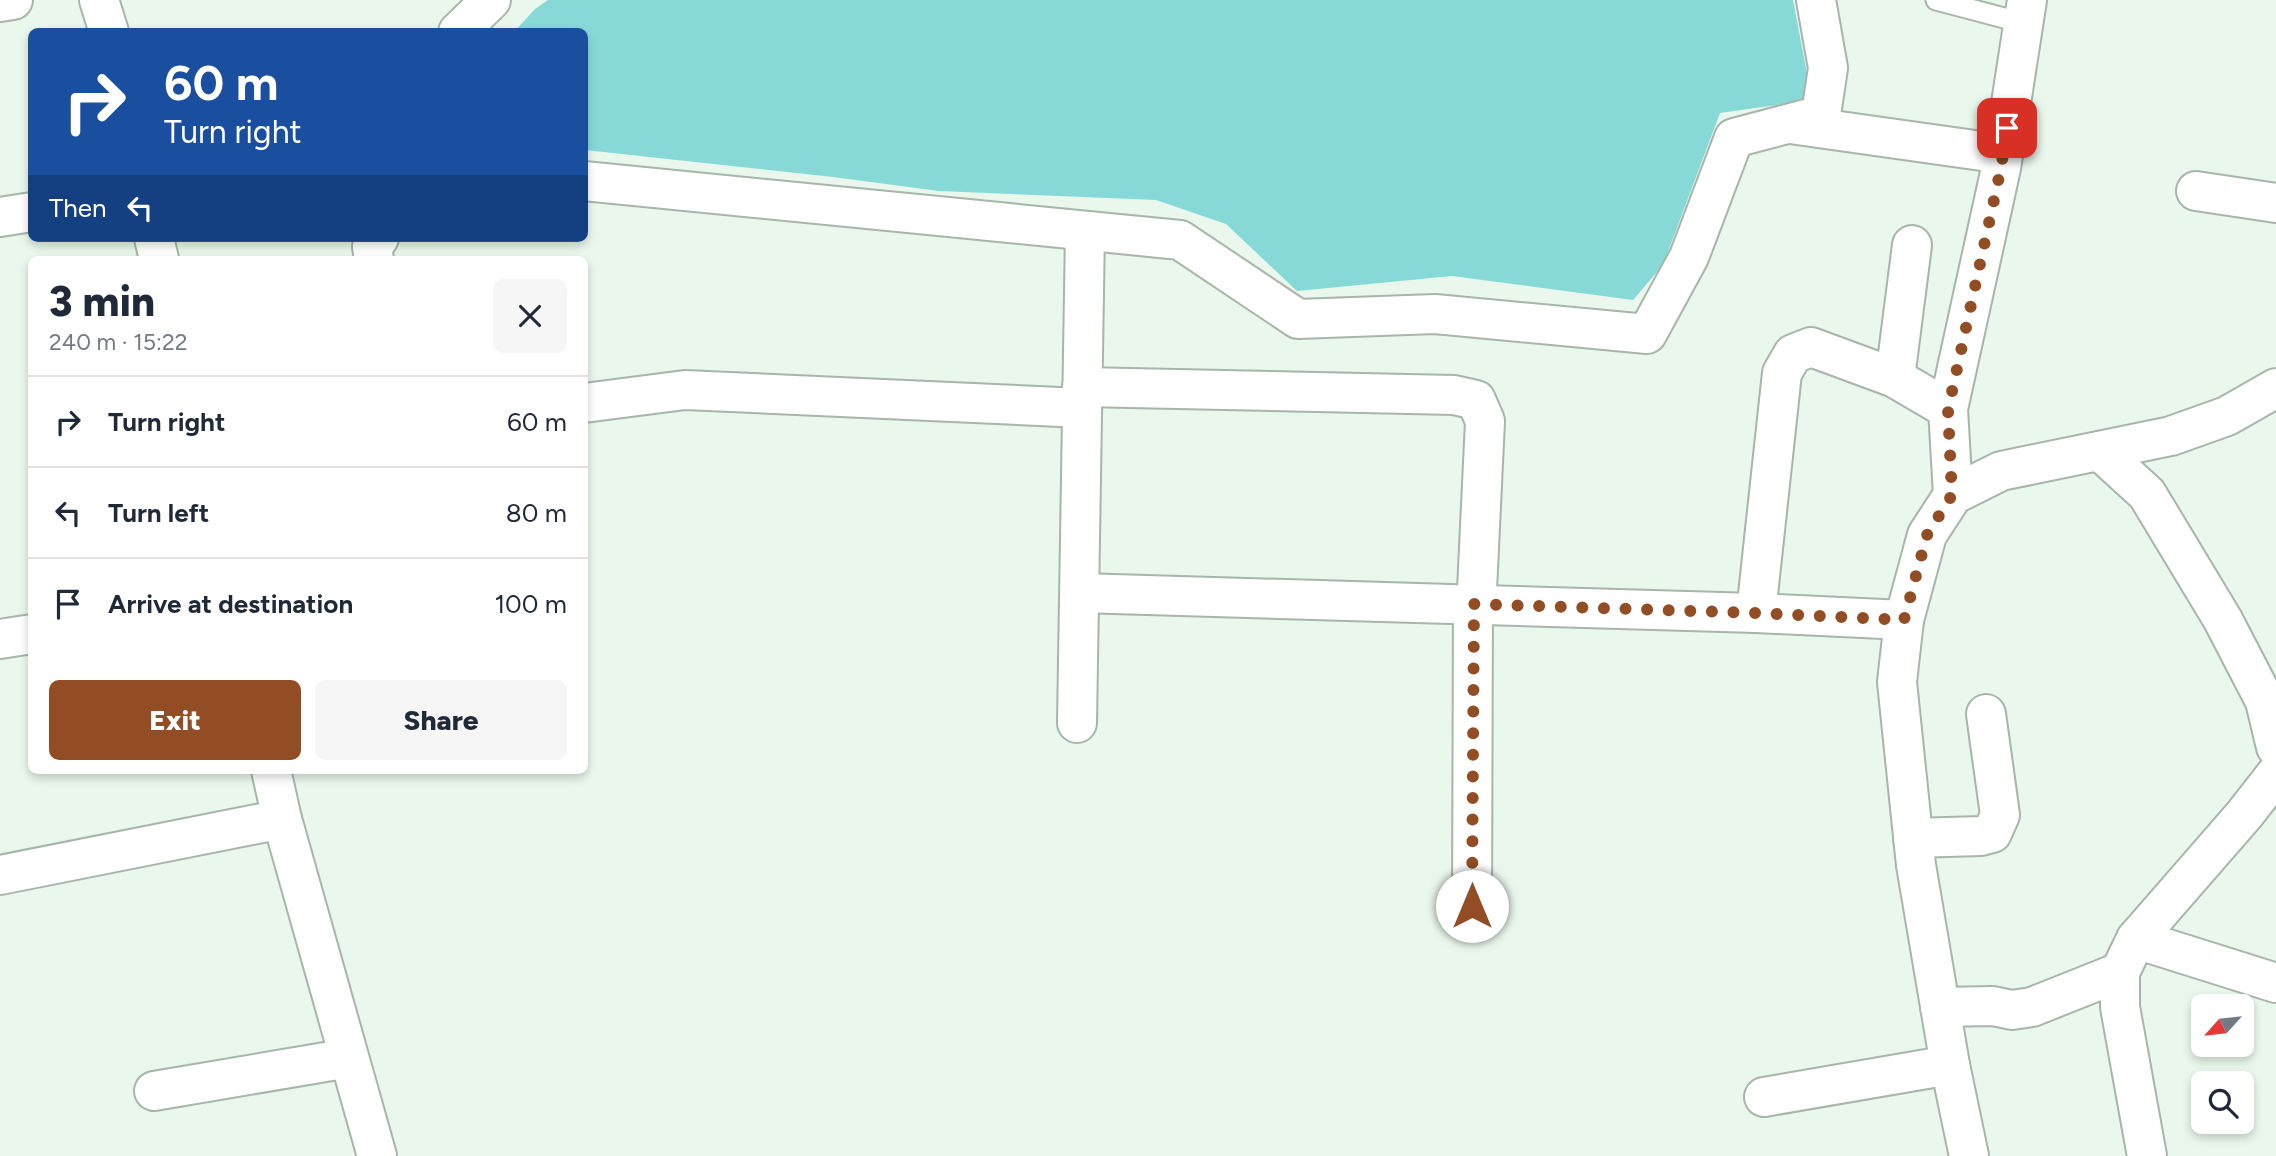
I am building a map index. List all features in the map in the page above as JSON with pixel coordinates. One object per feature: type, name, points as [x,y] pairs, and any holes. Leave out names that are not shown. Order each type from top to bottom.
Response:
[{"type":"street","points":[[0,2],[13,0]]},
{"type":"street","points":[[99,0],[108,28]]},
{"type":"street","points":[[462,28],[491,0]]},
{"type":"street","points":[[588,181],[1180,240],[1298,319],[1435,314],[1647,334],[1689,257],[1734,138],[1821,115],[1828,68],[1816,0]]},
{"type":"street","points":[[1952,495],[1948,410],[2003,154],[2025,11]]},
{"type":"street","points":[[1789,124],[2003,154]]},
{"type":"street","points":[[2196,191],[2276,203]]},
{"type":"street","points":[[0,217],[28,213]]},
{"type":"street","points":[[1077,723],[1085,231]]},
{"type":"street","points":[[1895,377],[1912,245]]},
{"type":"street","points":[[1756,613],[1782,373],[1793,354],[1811,347],[1895,377],[1948,410]]},
{"type":"street","points":[[1969,1156],[1950,1065],[1913,838],[1897,682],[1904,620],[1927,535],[1952,495],[2001,471],[2171,436],[2227,416],[2276,388]]},
{"type":"street","points":[[588,402],[685,390],[1082,397],[1454,394],[1476,400],[1485,421],[1474,604],[1472,906]]},
{"type":"street","points":[[2100,451],[2147,494],[2223,620],[2265,701],[2276,747]]},
{"type":"street","points":[[1080,593],[1756,613],[1904,620]]},
{"type":"street","points":[[0,639],[28,635]]},
{"type":"street","points":[[1913,838],[1981,836],[1992,833],[2000,815],[1986,714]]},
{"type":"street","points":[[272,774],[282,819],[377,1156]]},
{"type":"street","points":[[1941,1007],[1993,1006],[2012,1010],[2032,1007],[2128,956],[2276,774]]},
{"type":"street","points":[[0,875],[282,819]]},
{"type":"street","points":[[2128,956],[2276,983]]},
{"type":"street","points":[[2128,956],[2120,1007],[2147,1156]]},
{"type":"street","points":[[153,1091],[349,1058]]},
{"type":"street","points":[[1764,1097],[1950,1065]]},
{"type":"lane","points":[[1936,0],[2025,11]]},
{"type":"water","points":[[548,0],[1793,0],[1812,100],[1720,113],[1663,265],[1633,300],[1452,276],[1297,291],[1226,224],[1156,200],[939,191],[588,150],[588,28],[518,28],[535,9]]},
{"type":"route","points":[[1472,906],[1474,604],[1904,620],[1927,535],[1952,495],[1948,410],[2001,168],[2007,128]]}]
